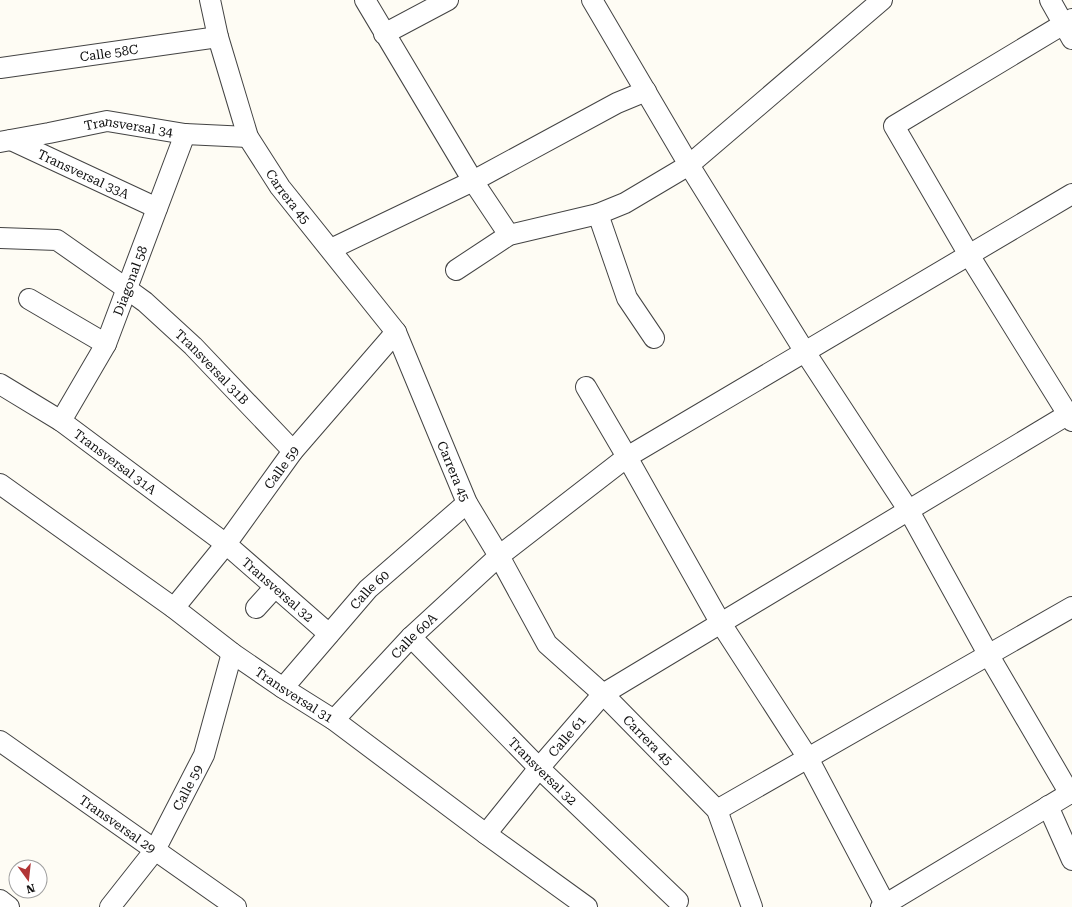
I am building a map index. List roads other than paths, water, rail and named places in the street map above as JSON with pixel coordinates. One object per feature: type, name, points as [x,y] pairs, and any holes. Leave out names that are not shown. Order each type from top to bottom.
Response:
[{"type":"street","name":"Carrera 45","points":[[210,0],[218,37],[248,137],[280,187],[396,332],[467,503],[499,556],[547,644],[603,694],[718,810],[752,907]]},
{"type":"street","points":[[365,0],[384,34],[473,180],[509,235]]},
{"type":"street","points":[[384,34],[448,0]]},
{"type":"street","points":[[586,387],[720,622],[808,758],[883,906],[1071,793],[988,654],[909,510],[805,352],[689,165],[592,0]]},
{"type":"street","points":[[456,270],[509,235],[598,214],[625,203],[689,165],[882,0]]},
{"type":"street","points":[[1050,0],[1069,27],[894,126],[969,256],[1071,416]]},
{"type":"street","name":"Calle 58C","points":[[0,68],[218,37]]},
{"type":"street","points":[[331,249],[473,180],[616,104],[646,91]]},
{"type":"street","name":"Transversal 34","points":[[31,142],[107,121],[185,134],[248,137]]},
{"type":"street","name":"Diagonal 58","points":[[61,421],[106,344],[185,134]]},
{"type":"street","name":"Transversal 33A","points":[[5,141],[31,142],[157,208]]},
{"type":"street","name":"Calle 60A","points":[[334,720],[411,637],[499,556],[627,457],[1072,194]]},
{"type":"street","points":[[598,214],[627,298],[654,338]]},
{"type":"street","name":"Transversal 31B","points":[[0,238],[57,240],[145,302],[193,346],[293,451]]},
{"type":"street","points":[[29,300],[106,344]]},
{"type":"street","name":"Calle 59","points":[[174,608],[226,544],[293,451],[396,332]]},
{"type":"street","name":"Transversal 31A","points":[[0,384],[61,421],[226,544]]},
{"type":"street","name":"Calle 61","points":[[486,834],[539,768],[603,694],[720,622],[1071,416]]},
{"type":"street","name":"Transversal 31","points":[[0,484],[174,608],[232,653],[283,688],[334,720],[486,834],[587,907]]},
{"type":"street","name":"Calle 60","points":[[283,688],[368,589],[467,503]]},
{"type":"street","name":"Transversal 32","points":[[226,544],[329,634]]},
{"type":"street","points":[[256,608],[275,587]]},
{"type":"street","points":[[718,810],[1072,607]]},
{"type":"street","name":"Transversal 32","points":[[411,637],[539,768],[678,901]]},
{"type":"street","name":"Calle 59","points":[[110,907],[155,850],[204,755],[232,653]]},
{"type":"street","name":"Transversal 29","points":[[0,740],[236,907]]},
{"type":"street","points":[[1048,806],[1072,860]]},
{"type":"street","points":[[0,900],[9,907]]}]
